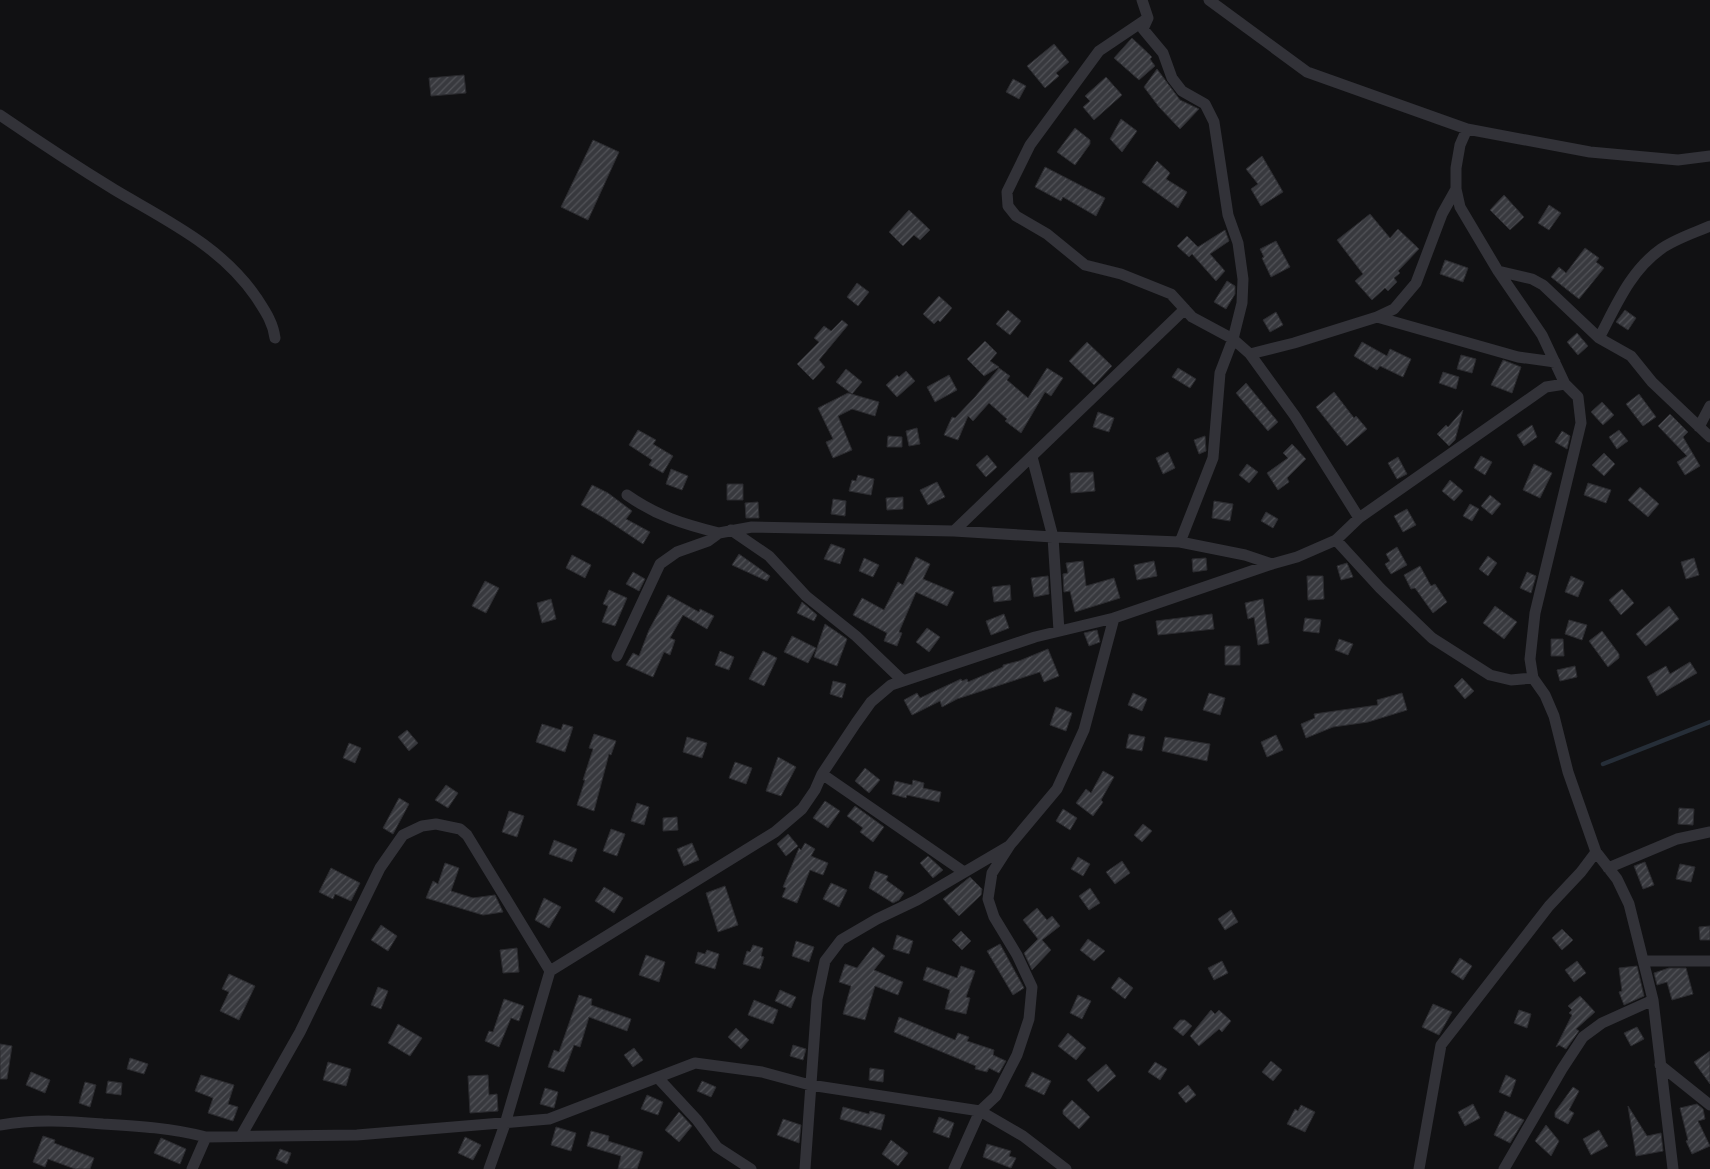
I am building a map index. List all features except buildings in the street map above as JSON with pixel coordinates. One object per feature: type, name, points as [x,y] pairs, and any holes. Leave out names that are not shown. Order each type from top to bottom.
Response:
[{"type":"street","points":[[1142,0],[1148,18],[1143,29],[1163,53],[1172,78],[1182,91],[1205,104],[1214,122],[1228,215],[1238,243],[1243,279],[1242,303],[1233,339],[1220,372],[1213,458],[1180,542]]},
{"type":"street","points":[[1209,0],[1307,72],[1467,130],[1590,152],[1678,160],[1710,156]]},
{"type":"street","points":[[1148,18],[1099,51],[1030,145],[1007,192],[1008,206],[1016,216],[1047,234],[1085,265],[1121,274],[1171,294],[1192,317],[1233,339],[1250,354],[1296,416],[1359,518]]},
{"type":"street","points":[[0,115],[116,190],[195,236],[228,262],[247,284],[267,314],[273,325],[275,338]]},
{"type":"street","points":[[1467,130],[1460,145],[1456,168],[1456,189],[1460,207],[1498,270],[1542,335],[1565,384],[1578,397],[1581,423],[1534,622],[1530,660],[1534,678],[1546,695],[1554,716],[1568,772],[1596,852],[1617,879],[1629,904],[1653,1000],[1672,1169]]},
{"type":"street","points":[[1250,354],[1294,343],[1377,317],[1394,309],[1416,283],[1442,214],[1456,189]]},
{"type":"street","points":[[1599,338],[1628,282],[1647,261],[1661,249],[1710,226]]},
{"type":"street","points":[[1498,270],[1532,279],[1543,285],[1599,338],[1631,356],[1652,382],[1710,437]]},
{"type":"street","points":[[954,531],[1032,457],[1096,392],[1185,309]]},
{"type":"street","points":[[1377,317],[1518,358],[1555,362]]},
{"type":"street","points":[[489,1169],[505,1124],[550,971],[775,832],[802,809],[815,790],[822,774],[871,702],[891,686],[1035,637],[1114,618],[1272,564],[1298,557],[1336,540],[1359,518],[1546,387],[1565,384]]},
{"type":"street","points":[[1699,427],[1710,406]]},
{"type":"street","points":[[1032,457],[1054,538],[1059,632]]},
{"type":"street","points":[[627,495],[648,510],[672,521],[719,534]]},
{"type":"street","points":[[617,656],[660,564],[677,552],[708,541],[719,534],[752,527],[954,531],[1054,538],[1180,542],[1246,554],[1272,564]]},
{"type":"street","points":[[731,530],[769,556],[806,596],[856,636],[903,681]]},
{"type":"street","points":[[1336,540],[1380,588],[1432,638],[1490,675],[1511,680],[1534,678]]},
{"type":"street","points":[[954,1169],[980,1111],[996,1096],[1017,1055],[1029,1019],[1032,987],[1017,955],[994,917],[988,899],[992,873],[1010,845],[1057,788],[1084,730],[1114,618]]},
{"type":"street","points":[[822,774],[964,872]]},
{"type":"street","points":[[241,1136],[300,1032],[380,868],[402,834],[422,826],[436,824],[460,829],[467,836],[550,971]]},
{"type":"street","points":[[1608,868],[1677,839],[1710,832]]},
{"type":"street","points":[[805,1169],[816,999],[825,961],[841,940],[1010,845]]},
{"type":"street","points":[[1419,1169],[1441,1045],[1549,906],[1581,872],[1596,852]]},
{"type":"street","points":[[1644,961],[1710,961]]},
{"type":"street","points":[[1504,1169],[1562,1069],[1583,1037],[1602,1024],[1653,1000]]},
{"type":"street","points":[[0,1125],[26,1120],[65,1121],[172,1128],[206,1137],[357,1135],[505,1124],[549,1119],[695,1063],[762,1072],[810,1085],[980,1111],[1023,1136],[1066,1169]]},
{"type":"street","points":[[1660,1065],[1710,1105]]},
{"type":"street","points":[[658,1078],[697,1120],[717,1147],[751,1169]]},
{"type":"street","points":[[192,1169],[206,1137]]},
{"type":"waterway","points":[[1603,764],[1710,722]]}]
